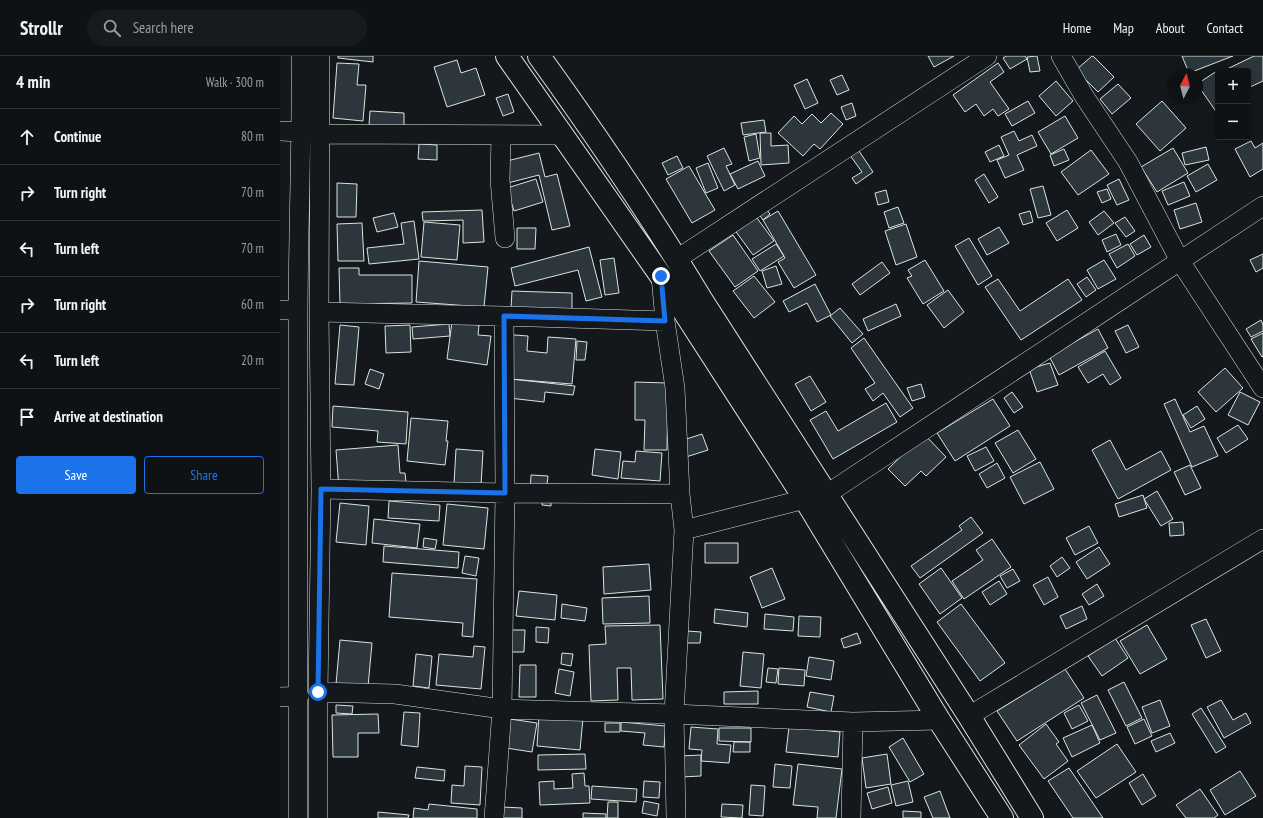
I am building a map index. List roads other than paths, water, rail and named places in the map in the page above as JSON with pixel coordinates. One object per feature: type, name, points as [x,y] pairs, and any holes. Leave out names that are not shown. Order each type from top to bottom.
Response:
[{"type":"main road","points":[[507,56],[661,276],[805,500],[939,720],[1002,818]]},
{"type":"main road","points":[[539,56],[599,140],[677,259],[705,306],[969,716],[1032,818]]},
{"type":"street","points":[[301,56],[310,133],[319,312],[321,489],[318,818]]},
{"type":"street","points":[[298,818],[299,696],[289,503],[289,310],[320,56]]},
{"type":"street","points":[[677,259],[986,56]]},
{"type":"street","points":[[1061,56],[1084,96],[1128,162],[1180,261],[1263,388]]},
{"type":"street","points":[[280,131],[310,133],[561,135]]},
{"type":"street","points":[[501,135],[500,180],[505,238]]},
{"type":"street","points":[[827,494],[1263,206]]},
{"type":"street","points":[[661,276],[665,321],[675,388],[680,494],[684,530],[674,714],[676,818]]},
{"type":"street","points":[[319,312],[665,321]]},
{"type":"street","points":[[494,818],[502,709],[505,493],[504,316]]},
{"type":"street","points":[[321,489],[505,493],[680,494]]},
{"type":"street","points":[[684,530],[805,500]]},
{"type":"street","points":[[969,716],[1263,539]]},
{"type":"street","points":[[318,692],[395,694],[502,709],[674,714],[853,722],[939,720]]},
{"type":"street","points":[[280,697],[299,696]]},
{"type":"street","points":[[851,818],[853,722]]}]
